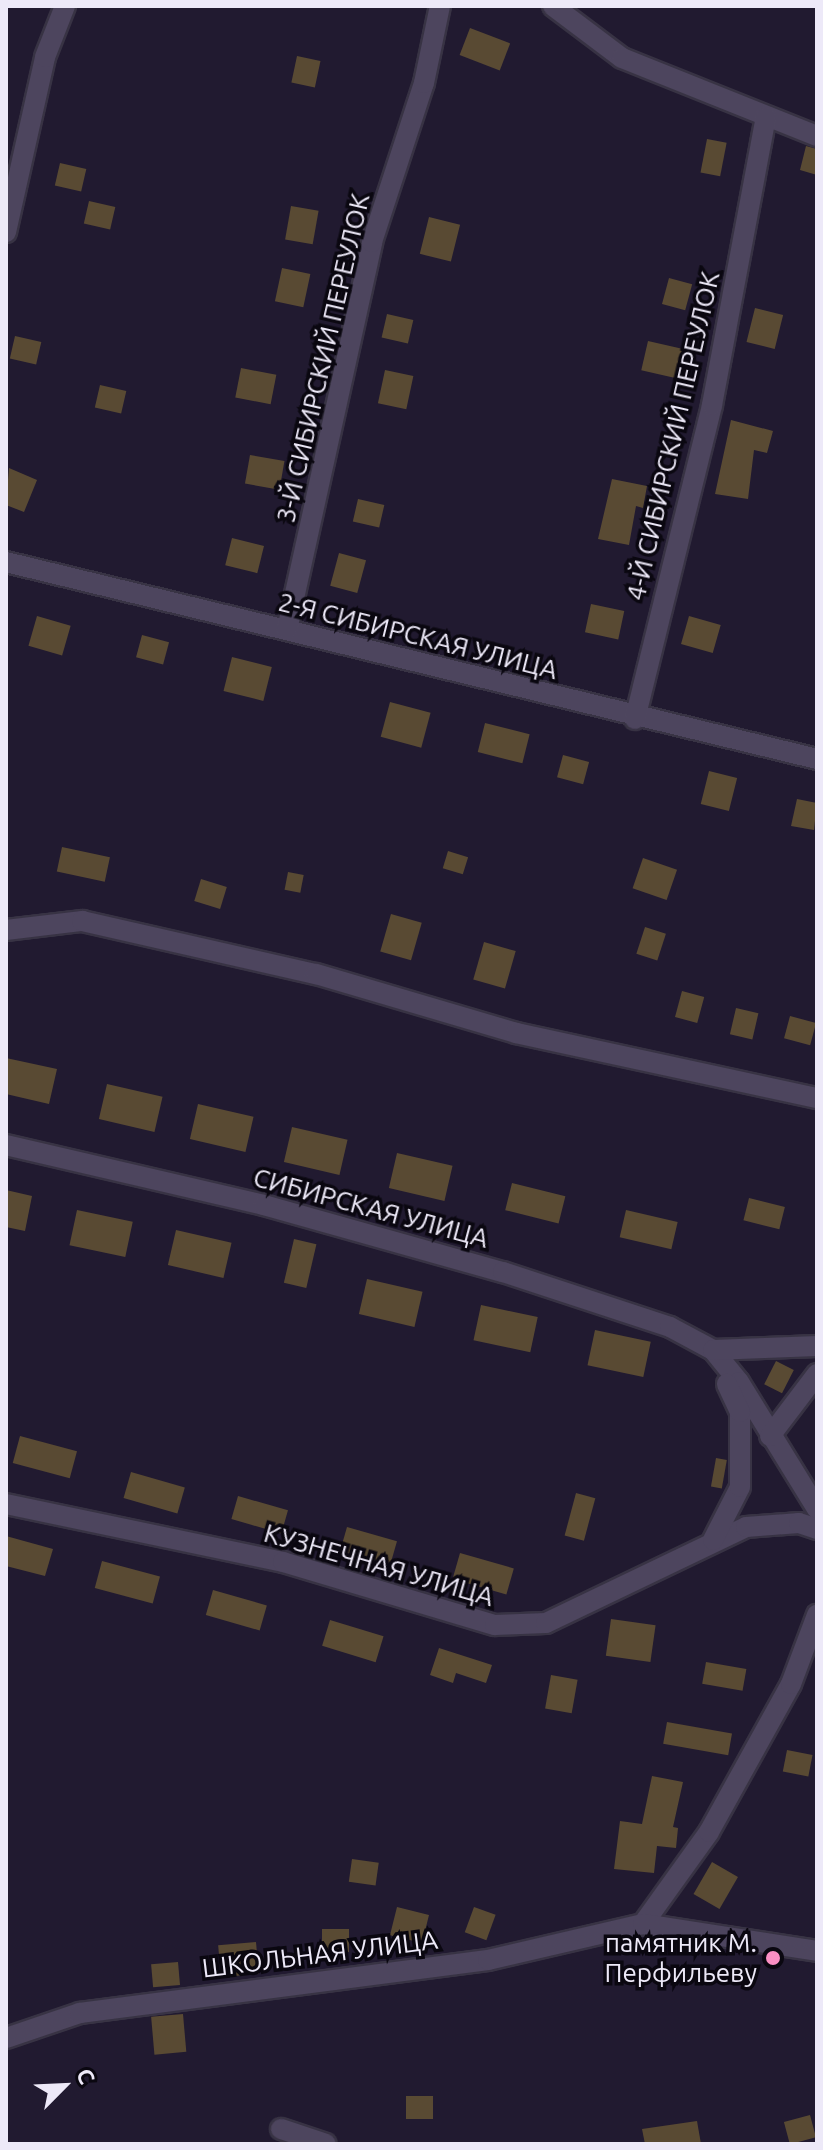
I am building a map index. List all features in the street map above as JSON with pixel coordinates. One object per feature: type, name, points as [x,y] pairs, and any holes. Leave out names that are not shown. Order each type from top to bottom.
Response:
[{"type":"street","points":[[6,232],[45,57],[65,6]]},
{"type":"street","name":"3-Й СИБИРСКИЙ ПЕРЕУЛОК","points":[[287,630],[372,242],[424,83],[440,6]]},
{"type":"street","points":[[553,6],[622,58],[817,136]]},
{"type":"street","name":"4-Й СИБИРСКИЙ ПЕРЕУЛОК","points":[[635,719],[712,405],[766,117]]},
{"type":"street","name":"2-Я СИБИРСКАЯ УЛИЦА","points":[[6,562],[635,719],[816,757]]},
{"type":"street","points":[[6,930],[94,923],[316,974],[530,1036],[817,1098]]},
{"type":"street","name":"СИБИРСКАЯ УЛИЦА","points":[[6,1145],[264,1205],[503,1272],[670,1327],[713,1350]]},
{"type":"street","points":[[713,1350],[817,1346]]},
{"type":"street","points":[[713,1350],[739,1382],[817,1509]]},
{"type":"street","points":[[713,1350],[740,1412],[742,1449],[740,1487],[713,1540]]},
{"type":"street","points":[[770,1436],[817,1374]]},
{"type":"street","name":"КУЗНЕЧНАЯ УЛИЦА","points":[[6,1504],[283,1562],[495,1625],[546,1623],[713,1540],[746,1527],[799,1523],[817,1529]]},
{"type":"street","points":[[643,1924],[676,1884],[716,1820],[791,1684],[817,1615]]},
{"type":"street","points":[[643,1924],[817,1951]]},
{"type":"street","name":"ШКОЛЬНАЯ УЛИЦА","points":[[6,2038],[80,2013],[488,1960],[643,1924]]},
{"type":"street","points":[[281,2129],[326,2144]]},
{"type":"building","points":[[470,28],[510,43],[500,70],[460,55]]},
{"type":"building","points":[[297,56],[320,61],[315,87],[291,82]]},
{"type":"building","points":[[707,139],[727,143],[720,176],[701,172]]},
{"type":"building","points":[[806,146],[817,149],[817,175],[800,170]]},
{"type":"building","points":[[60,163],[86,169],[81,191],[55,185]]},
{"type":"building","points":[[89,201],[115,207],[110,229],[84,223]]},
{"type":"building","points":[[291,206],[319,211],[313,244],[285,239]]},
{"type":"building","points":[[429,217],[460,225],[451,262],[420,254]]},
{"type":"building","points":[[282,268],[310,274],[303,307],[275,301]]},
{"type":"building","points":[[669,278],[692,284],[685,310],[662,304]]},
{"type":"building","points":[[755,308],[783,315],[775,349],[747,342]]},
{"type":"building","points":[[387,314],[413,320],[408,343],[382,337]]},
{"type":"building","points":[[15,336],[41,342],[36,364],[10,358]]},
{"type":"building","points":[[648,341],[683,349],[676,378],[641,370]]},
{"type":"building","points":[[241,368],[276,375],[271,404],[235,397]]},
{"type":"building","points":[[385,370],[413,376],[406,409],[378,403]]},
{"type":"building","points":[[100,385],[126,391],[121,413],[95,407]]},
{"type":"building","points":[[731,420],[773,431],[767,453],[754,450],[748,499],[715,494]]},
{"type":"building","points":[[250,455],[284,461],[279,490],[245,484]]},
{"type":"building","points":[[9,468],[37,480],[24,512],[6,505]]},
{"type":"building","points":[[612,479],[647,486],[643,508],[636,506],[629,545],[598,539]]},
{"type":"building","points":[[358,499],[384,505],[379,527],[353,521]]},
{"type":"building","points":[[232,538],[264,546],[257,573],[225,565]]},
{"type":"building","points":[[339,553],[366,560],[357,593],[330,586]]},
{"type":"building","points":[[591,604],[624,611],[618,639],[585,632]]},
{"type":"building","points":[[37,616],[71,626],[62,655],[28,646]]},
{"type":"building","points":[[689,616],[721,625],[713,653],[681,644]]},
{"type":"building","points":[[142,635],[169,642],[163,664],[136,657]]},
{"type":"building","points":[[232,657],[272,667],[263,701],[224,691]]},
{"type":"building","points":[[390,702],[431,713],[421,748],[381,737]]},
{"type":"building","points":[[485,723],[530,734],[522,763],[478,752]]},
{"type":"building","points":[[563,755],[589,762],[583,784],[557,777]]},
{"type":"building","points":[[709,771],[737,778],[729,811],[701,804]]},
{"type":"building","points":[[797,799],[817,803],[814,830],[791,826]]},
{"type":"building","points":[[62,847],[110,857],[105,882],[57,871]]},
{"type":"building","points":[[448,851],[468,857],[463,874],[443,868]]},
{"type":"building","points":[[643,858],[677,870],[667,900],[633,888]]},
{"type":"building","points":[[288,872],[304,875],[300,893],[285,890]]},
{"type":"building","points":[[201,879],[227,887],[220,909],[194,901]]},
{"type":"building","points":[[391,914],[422,923],[411,960],[380,951]]},
{"type":"building","points":[[645,927],[666,934],[657,960],[636,954]]},
{"type":"building","points":[[484,942],[516,951],[505,989],[473,979]]},
{"type":"building","points":[[682,991],[704,997],[697,1023],[675,1017]]},
{"type":"building","points":[[736,1008],[758,1013],[752,1039],[730,1034]]},
{"type":"building","points":[[790,1016],[816,1023],[810,1045],[784,1038]]},
{"type":"building","points":[[6,1058],[57,1069],[49,1104],[6,1094]]},
{"type":"building","points":[[107,1084],[163,1097],[154,1132],[99,1119]]},
{"type":"building","points":[[198,1104],[254,1117],[245,1152],[190,1139]]},
{"type":"building","points":[[292,1127],[348,1140],[339,1175],[284,1162]]},
{"type":"building","points":[[397,1153],[453,1166],[444,1201],[389,1188]]},
{"type":"building","points":[[512,1183],[565,1196],[559,1223],[505,1210]]},
{"type":"building","points":[[6,1190],[32,1196],[25,1231],[6,1227]]},
{"type":"building","points":[[749,1198],[785,1207],[779,1229],[743,1220]]},
{"type":"building","points":[[77,1210],[133,1222],[125,1257],[70,1245]]},
{"type":"building","points":[[626,1210],[678,1222],[671,1249],[620,1237]]},
{"type":"building","points":[[176,1230],[232,1243],[223,1278],[168,1265]]},
{"type":"building","points":[[294,1239],[316,1244],[306,1288],[284,1283]]},
{"type":"building","points":[[367,1279],[423,1292],[414,1327],[359,1314]]},
{"type":"building","points":[[481,1305],[538,1317],[530,1352],[474,1340]]},
{"type":"building","points":[[595,1330],[651,1342],[643,1377],[588,1365]]},
{"type":"building","points":[[776,1361],[794,1370],[782,1393],[764,1384]]},
{"type":"building","points":[[20,1436],[77,1451],[70,1478],[13,1463]]},
{"type":"building","points":[[716,1458],[727,1460],[722,1488],[711,1487]]},
{"type":"building","points":[[131,1472],[185,1487],[177,1513],[124,1498]]},
{"type":"building","points":[[576,1493],[595,1498],[584,1541],[565,1536]]},
{"type":"building","points":[[238,1496],[288,1510],[281,1533],[231,1519]]},
{"type":"building","points":[[347,1527],[397,1541],[390,1565],[340,1551]]},
{"type":"building","points":[[6,1536],[53,1549],[45,1576],[6,1566]]},
{"type":"building","points":[[460,1553],[514,1568],[506,1594],[453,1579]]},
{"type":"building","points":[[102,1561],[160,1577],[153,1604],[95,1588]]},
{"type":"building","points":[[213,1590],[267,1605],[260,1630],[206,1615]]},
{"type":"building","points":[[611,1619],[656,1625],[650,1662],[606,1656]]},
{"type":"building","points":[[330,1620],[384,1636],[376,1662],[322,1646]]},
{"type":"building","points":[[439,1648],[492,1665],[486,1683],[456,1673],[453,1683],[430,1675]]},
{"type":"building","points":[[706,1662],[746,1669],[743,1691],[702,1684]]},
{"type":"building","points":[[551,1675],[578,1680],[572,1713],[545,1708]]},
{"type":"building","points":[[667,1722],[732,1733],[728,1755],[663,1744]]},
{"type":"building","points":[[787,1750],[813,1755],[808,1777],[783,1772]]},
{"type":"building","points":[[652,1776],[683,1782],[673,1827],[678,1828],[676,1848],[657,1846],[654,1873],[614,1869],[620,1821],[642,1824]]},
{"type":"building","points":[[352,1859],[379,1863],[376,1886],[349,1882]]},
{"type":"building","points":[[712,1862],[738,1877],[719,1909],[694,1894]]},
{"type":"building","points":[[397,1907],[429,1915],[422,1943],[390,1935]]},
{"type":"building","points":[[474,1907],[496,1915],[486,1940],[465,1932]]},
{"type":"building","points":[[322,1929],[349,1929],[349,1952],[322,1952]]},
{"type":"building","points":[[256,1942],[259,1974],[221,1977],[218,1945]]},
{"type":"building","points":[[178,1962],[180,1985],[153,1987],[151,1964]]},
{"type":"building","points":[[183,2014],[186,2052],[154,2055],[151,2017]]},
{"type":"building","points":[[406,2096],[433,2096],[433,2119],[406,2119]]},
{"type":"building","points":[[810,2115],[816,2137],[790,2144],[784,2122]]},
{"type":"building","points":[[697,2121],[701,2144],[645,2144],[642,2129]]},
{"type":"place","name":"памятник М. Перфильеву","points":[[773,1958]]}]
